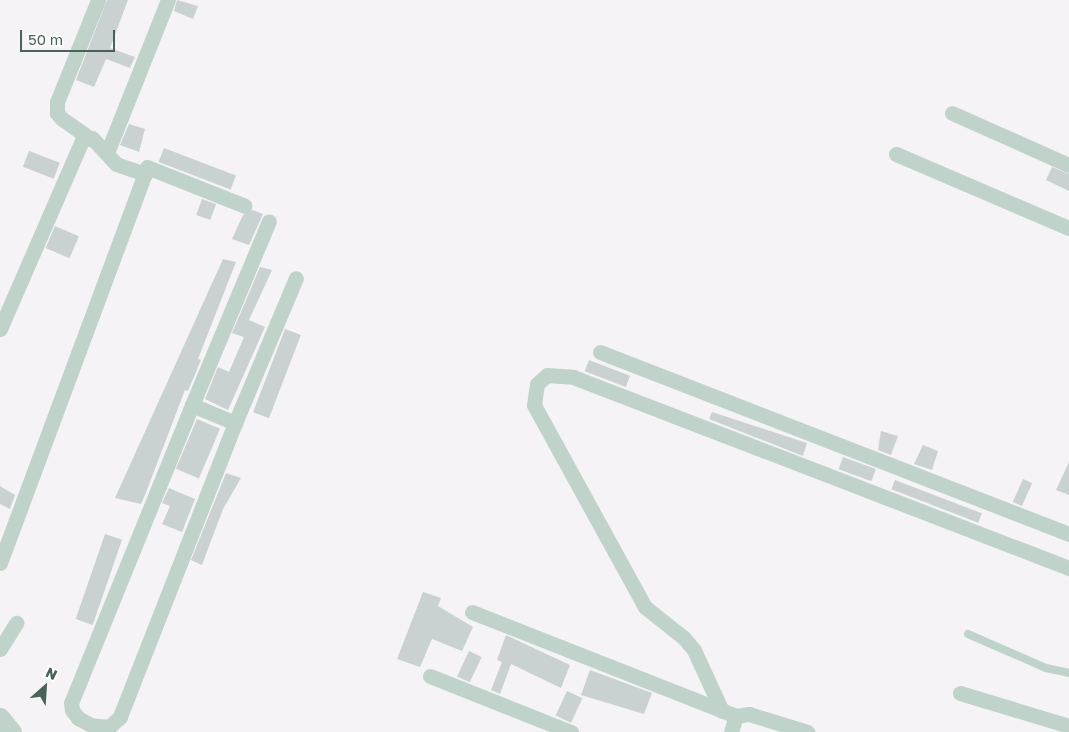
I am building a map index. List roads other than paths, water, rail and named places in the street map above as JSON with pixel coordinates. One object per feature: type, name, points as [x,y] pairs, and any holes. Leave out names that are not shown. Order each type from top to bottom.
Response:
[{"type":"street","points":[[98,0],[57,102],[57,113],[62,119],[107,153],[122,168],[145,174]]},
{"type":"street","points":[[107,153],[168,0]]},
{"type":"street","points":[[952,113],[1069,165]]},
{"type":"street","points":[[0,329],[79,144],[88,137]]},
{"type":"street","points":[[896,154],[1069,228]]},
{"type":"street","points":[[0,563],[147,167],[245,206]]},
{"type":"street","points":[[269,222],[192,405],[71,703],[72,710],[89,728],[108,727],[120,717],[235,423],[296,278]]},
{"type":"street","points":[[600,352],[1069,534]]},
{"type":"street","points":[[731,732],[729,713],[694,650],[684,638],[645,606],[534,406],[537,384],[547,375],[572,377],[1069,568]]},
{"type":"street","points":[[192,405],[235,423]]},
{"type":"street","points":[[472,612],[729,713],[750,714],[807,732]]},
{"type":"street","points":[[0,649],[16,623]]},
{"type":"street","points":[[430,676],[571,732]]},
{"type":"street","points":[[960,693],[1069,726]]},
{"type":"street","points":[[0,717],[12,732]]},
{"type":"lane","points":[[968,634],[1046,668],[1069,673]]}]
